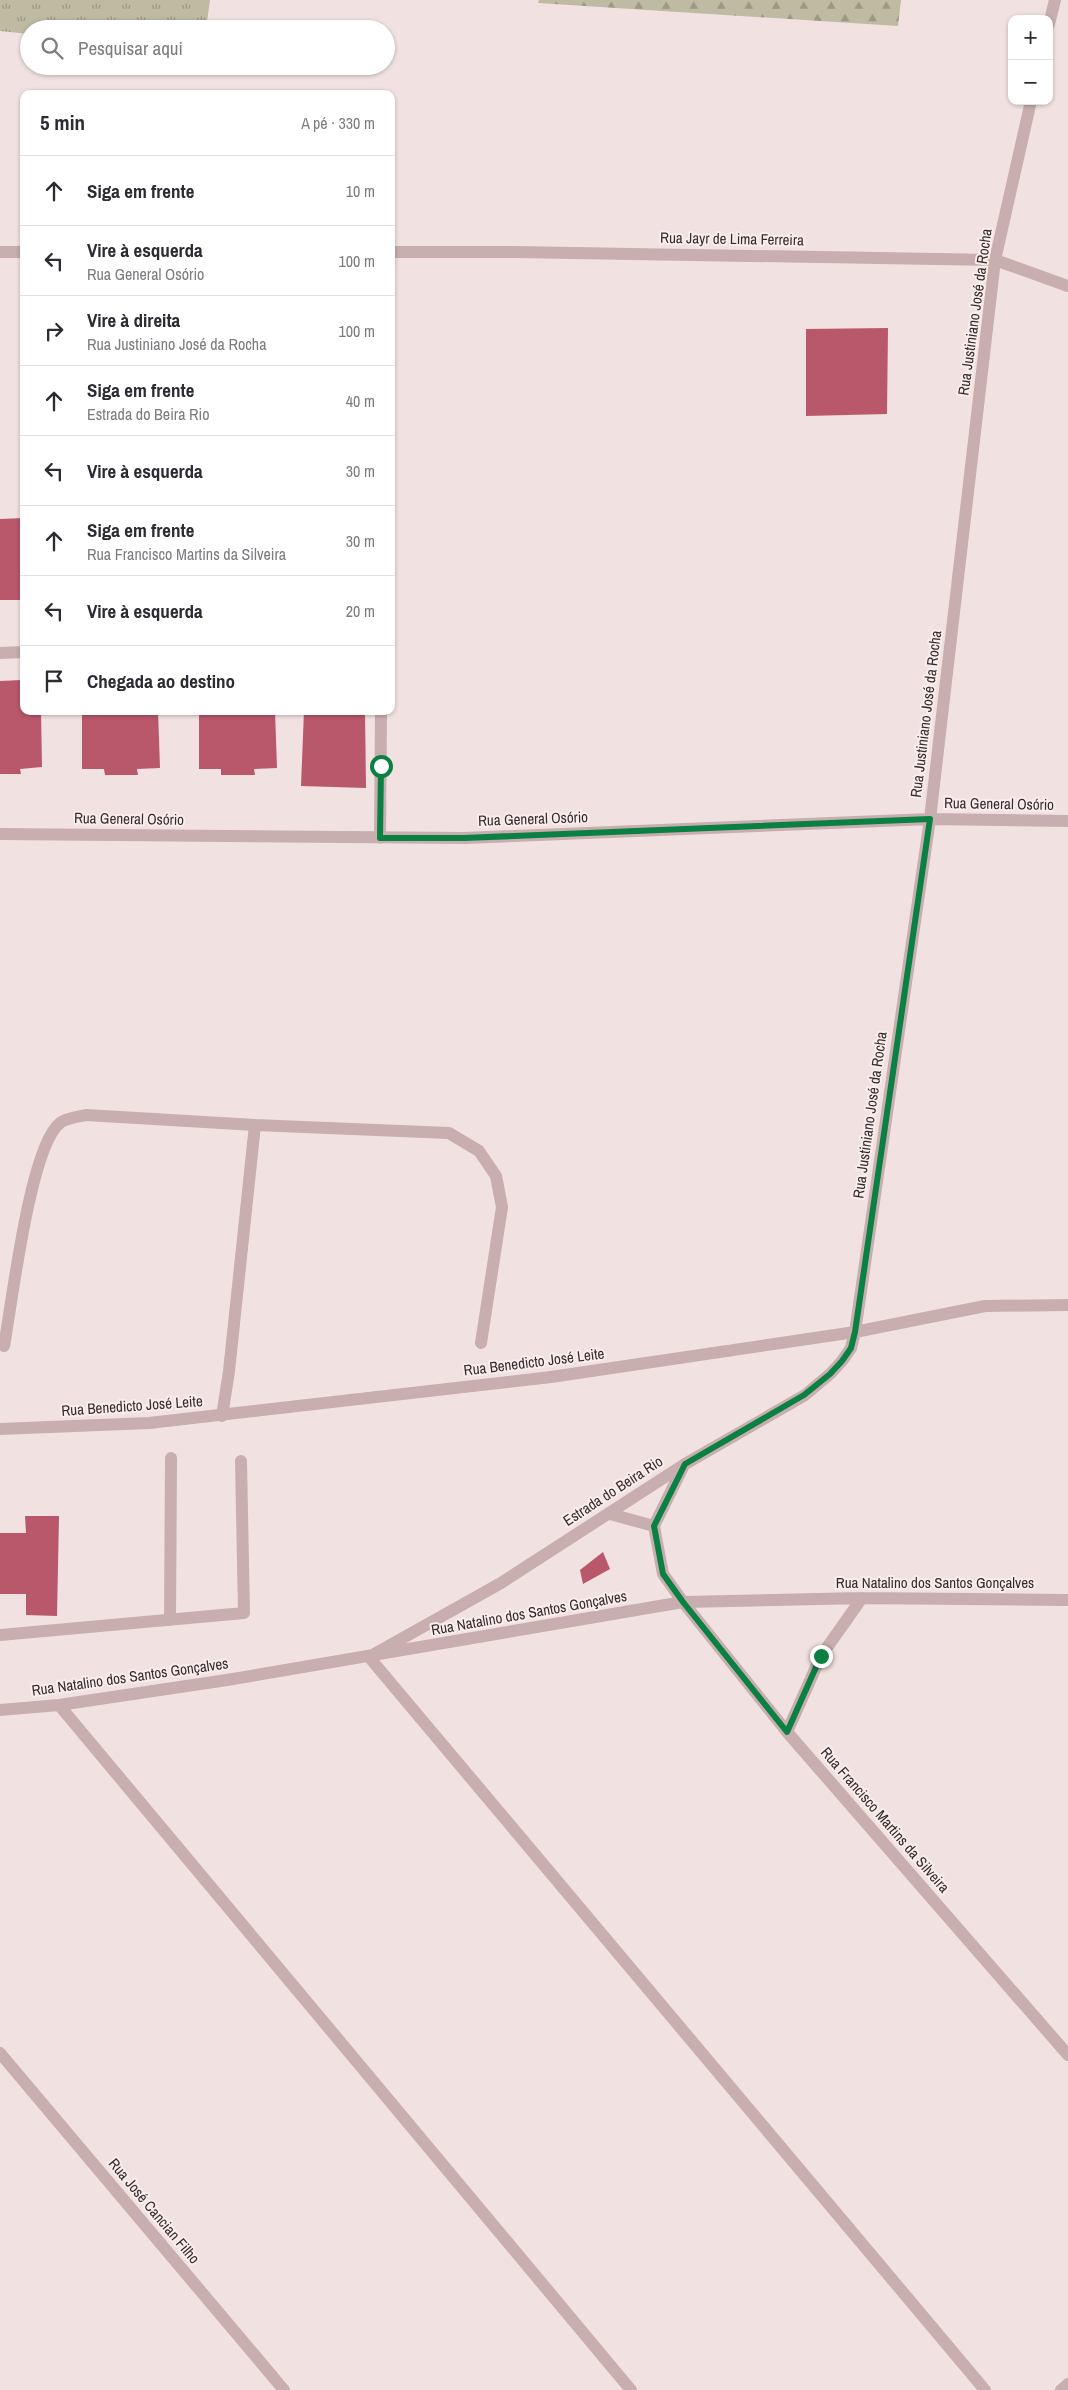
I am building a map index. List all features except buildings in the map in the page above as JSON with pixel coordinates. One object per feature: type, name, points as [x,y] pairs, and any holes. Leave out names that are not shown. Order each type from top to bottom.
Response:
[{"type":"street","points":[[1051,15],[1055,0]]},
{"type":"street","name":"Rua Justiniano José da Rocha","points":[[855,1332],[930,819],[995,260],[1030,105]]},
{"type":"street","points":[[0,252],[20,252]]},
{"type":"street","name":"Rua Jayr de Lima Ferreira","points":[[395,252],[515,252],[995,260],[1068,286]]},
{"type":"street","points":[[0,653],[20,652]]},
{"type":"street","points":[[380,838],[381,715]]},
{"type":"street","name":"Rua General Osório","points":[[0,834],[464,838],[930,819],[1068,821]]},
{"type":"street","points":[[4,1346],[33,1185],[45,1143],[60,1122],[86,1115],[255,1126],[449,1133],[479,1151],[496,1176],[502,1207],[481,1343]]},
{"type":"street","points":[[222,1416],[229,1371],[255,1126]]},
{"type":"street","name":"Rua Benedicto José Leite","points":[[0,1429],[149,1423],[222,1416],[551,1377],[855,1332],[985,1306],[1068,1305]]},
{"type":"street","name":"Estrada do Beira Rio","points":[[369,1657],[501,1583],[685,1464],[804,1395],[830,1374],[842,1361],[851,1348],[855,1332]]},
{"type":"street","points":[[170,1620],[171,1458]]},
{"type":"street","points":[[0,1635],[244,1614],[241,1461]]},
{"type":"street","points":[[610,1514],[654,1526],[685,1464]]},
{"type":"street","name":"Rua Francisco Martins da Silveira","points":[[654,1526],[663,1574],[683,1602],[787,1732],[1068,2055]]},
{"type":"street","points":[[787,1732],[821,1656],[862,1598]]},
{"type":"street","name":"Rua Natalino dos Santos Gonçalves","points":[[0,1710],[59,1705],[369,1657],[683,1602],[862,1598],[1068,1600]]},
{"type":"street","points":[[369,1657],[985,2390]]},
{"type":"street","points":[[59,1705],[631,2390]]},
{"type":"street","name":"Rua José Cancian Filho","points":[[0,2053],[284,2390]]},
{"type":"street","points":[[1061,2390],[1068,2384]]},
{"type":"green space","points":[[0,0],[210,0],[207,20],[20,20],[20,33],[0,31]]},
{"type":"green space","points":[[539,0],[901,0],[898,26],[538,3]]},
{"type":"route","points":[[381,766],[380,838],[464,838],[930,819],[855,1332],[851,1348],[830,1374],[804,1395],[685,1464],[654,1526],[663,1574],[683,1602],[787,1732],[821,1656]]}]
